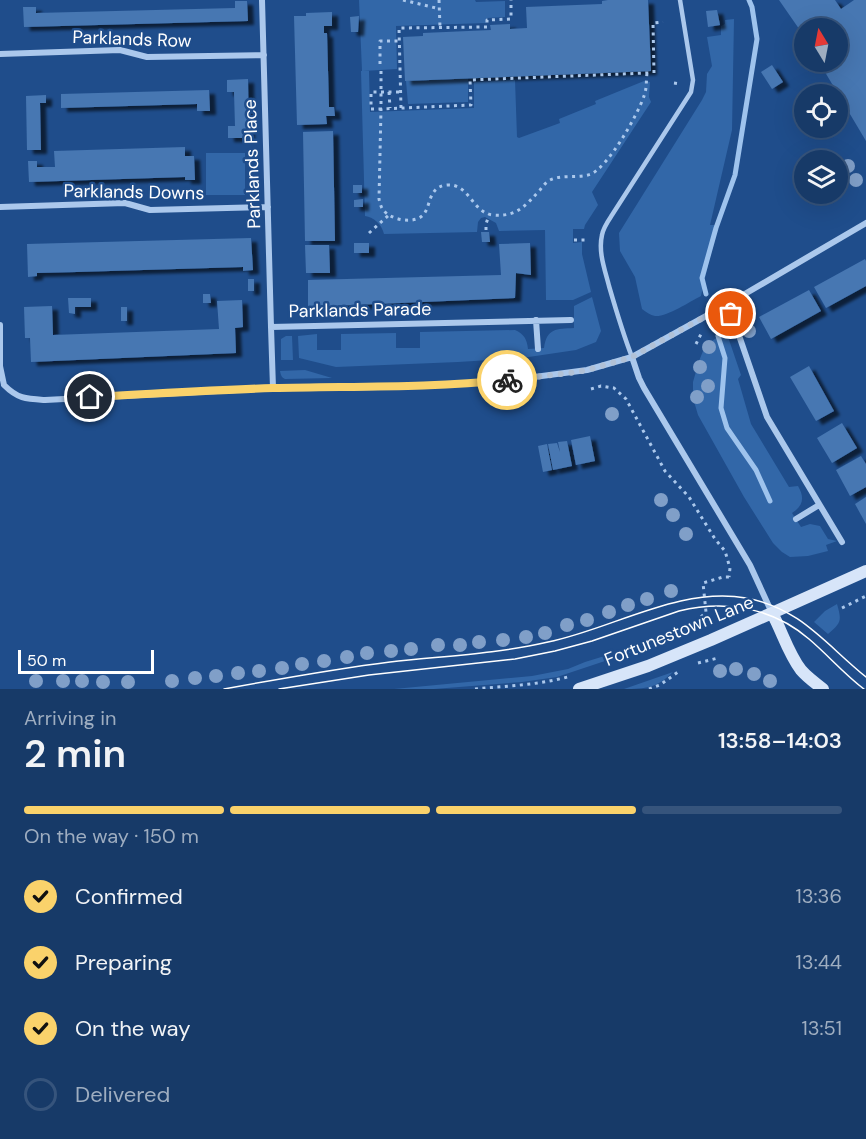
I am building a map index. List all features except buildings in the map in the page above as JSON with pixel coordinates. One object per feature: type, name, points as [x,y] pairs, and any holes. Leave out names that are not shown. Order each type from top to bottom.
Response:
[{"type":"street","name":"Parklands Place","points":[[262,0],[272,327]]},
{"type":"street","name":"Parklands Row","points":[[0,54],[120,51],[147,57],[264,55]]},
{"type":"street","name":"Parklands Downs","points":[[0,207],[125,203],[150,210],[268,207]]},
{"type":"street","points":[[0,325],[2,386],[13,395],[27,399],[504,381],[587,370],[632,357],[866,223]]},
{"type":"street","points":[[726,305],[734,318],[767,417],[842,542]]},
{"type":"street","points":[[536,320],[538,349]]},
{"type":"street","name":"Parklands Parade","points":[[273,388],[272,327],[571,320]]},
{"type":"street","points":[[632,357],[644,388],[750,565],[772,612],[866,571]]},
{"type":"street","points":[[796,519],[819,505]]},
{"type":"street","name":"Fortunestown Lane","points":[[579,689],[648,666],[772,612],[794,660],[800,669],[823,689]]},
{"type":"lane","points":[[632,357],[604,269],[601,236],[605,226],[691,92],[693,80],[680,0]]},
{"type":"path","points":[[403,0],[440,9]]},
{"type":"path","points":[[440,0],[440,27]]},
{"type":"path","points":[[401,108],[399,28],[488,27],[487,20],[511,19],[511,0]]},
{"type":"path","points":[[381,71],[379,199],[384,211],[396,218],[419,218],[424,213],[436,188],[449,185],[462,189],[476,206],[489,215],[498,216],[516,212],[525,206],[551,179],[588,175],[600,169],[627,130],[643,98],[650,73],[653,22],[663,22]]},
{"type":"path","points":[[380,64],[380,41],[399,40]]},
{"type":"path","points":[[400,92],[371,92],[371,109],[471,105],[470,80],[650,73]]},
{"type":"path","points":[[390,92],[390,108]]},
{"type":"path","points":[[369,233],[389,215]]},
{"type":"path","points":[[486,230],[489,215]]},
{"type":"path","points":[[574,240],[588,240]]},
{"type":"path","points":[[591,389],[601,386],[614,388],[626,399],[664,471],[689,497],[725,551],[730,567],[730,577],[703,584],[706,612],[701,617]]},
{"type":"path","points":[[842,608],[866,596]]},
{"type":"path","points":[[696,664],[718,658]]},
{"type":"path","points":[[649,689],[660,685],[686,668]]},
{"type":"path","points":[[475,689],[532,684],[578,674]]},
{"type":"shaded area","points":[[359,0],[505,1],[505,17],[487,18],[486,23],[396,26],[397,69],[363,71],[369,71],[370,112],[474,108],[474,82],[515,80],[517,137],[519,138],[560,123],[559,119],[596,104],[595,101],[644,81],[650,82],[651,102],[592,192],[598,205],[584,229],[573,229],[573,243],[582,242],[582,254],[591,292],[573,300],[546,300],[545,230],[499,231],[496,223],[485,217],[478,222],[477,232],[384,234],[377,222],[365,216]]},
{"type":"shaded area","points":[[734,19],[732,130],[710,225],[717,225],[701,296],[672,312],[653,316],[642,309],[635,277],[620,251],[619,233],[706,92],[707,74],[712,66],[707,37],[721,35],[721,26],[725,24],[725,20]]},
{"type":"shaded area","points":[[468,78],[468,102],[408,104],[406,81]]},
{"type":"shaded area","points":[[206,153],[245,153],[245,195],[206,195]]},
{"type":"shaded area","points":[[592,297],[601,331],[596,342],[576,350],[522,358],[336,367],[299,358],[298,336],[317,334],[317,350],[341,350],[341,334],[396,333],[396,348],[420,348],[420,332],[515,330],[524,337],[528,349],[544,348],[547,337],[553,331],[574,328],[574,306]]},
{"type":"shaded area","points":[[726,331],[741,375],[738,379],[751,424],[789,487],[798,486],[800,490],[802,501],[799,508],[792,513],[801,527],[810,524],[820,526],[828,539],[837,541],[826,545],[828,551],[808,556],[790,557],[773,543],[698,415],[693,398],[693,382],[699,361],[705,346]]},
{"type":"shaded area","points":[[292,336],[293,360],[281,360],[281,339]]},
{"type":"shaded area","points":[[305,370],[332,378],[285,379],[280,371]]},
{"type":"shaded area","points":[[837,604],[840,614],[839,621],[828,634],[814,622],[825,611]]},
{"type":"shaded area","points":[[697,622],[699,625],[632,652],[557,677],[434,689],[394,689],[532,676],[568,669],[647,643]]},
{"type":"shaded area","points":[[673,672],[651,686],[624,689]]},
{"type":"waterway","points":[[706,294],[702,278],[716,228],[735,175],[757,39],[749,0]]},
{"type":"waterway","points":[[718,336],[725,358],[721,408],[727,428],[756,470],[770,501]]},
{"type":"tram line","points":[[224,689],[390,662],[528,646],[572,636],[671,603],[721,596],[746,598],[782,610],[812,629],[866,677]]},
{"type":"tram line","points":[[279,689],[369,675],[515,659],[592,641],[679,611],[714,606],[764,613],[795,628],[864,689]]},
{"type":"way so far","points":[[507,380],[587,370],[632,357],[726,305],[731,314]]},
{"type":"route","points":[[90,397],[273,388],[456,384],[507,380]]}]
